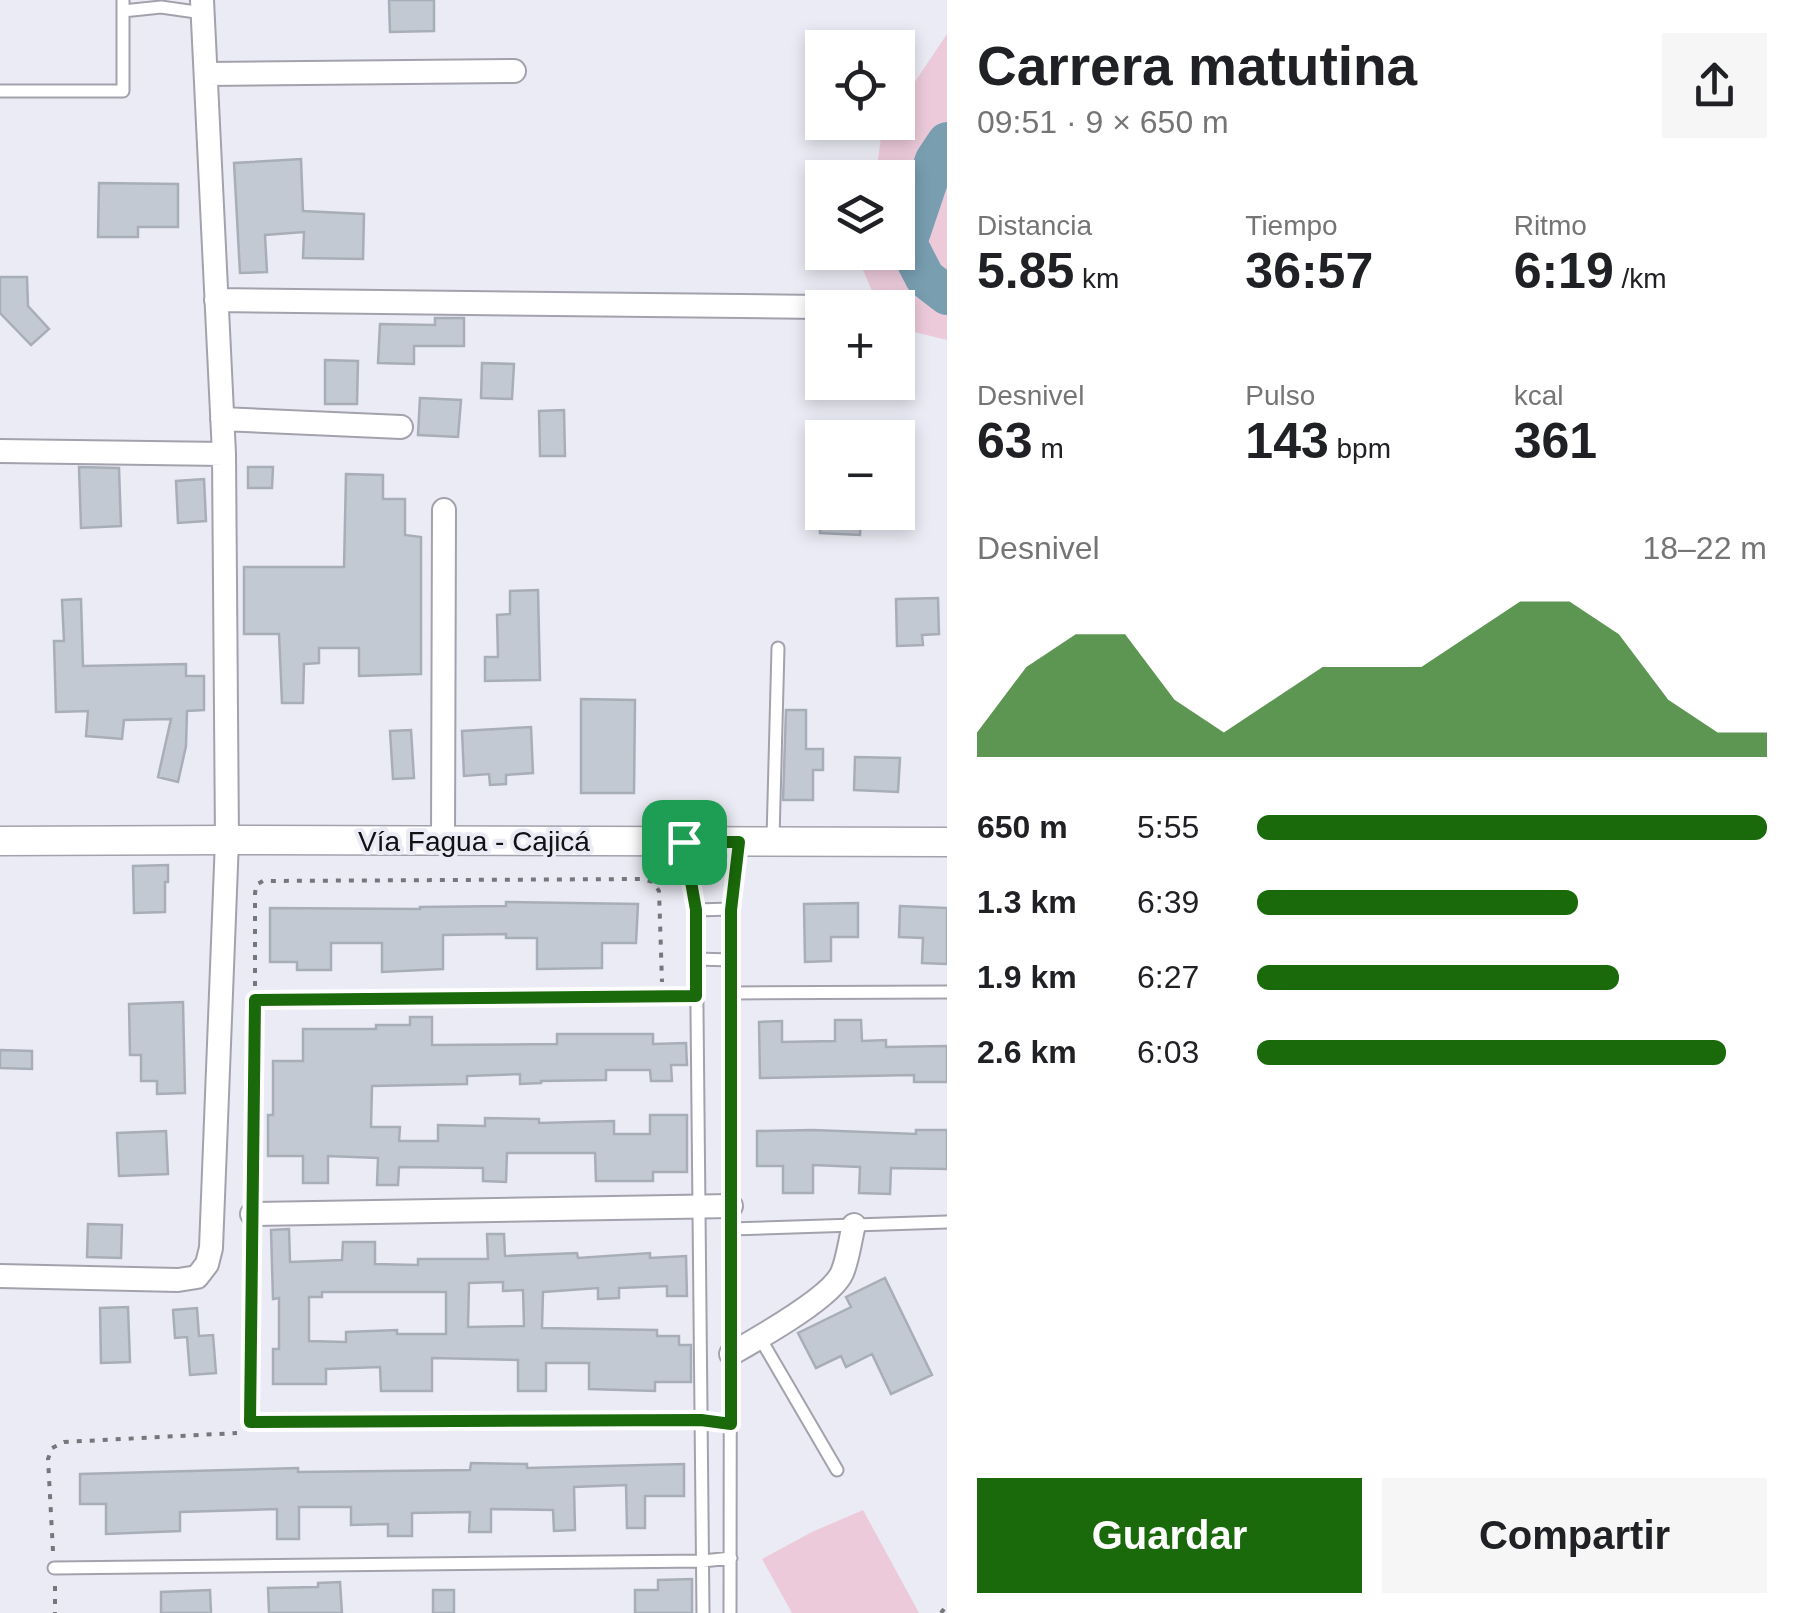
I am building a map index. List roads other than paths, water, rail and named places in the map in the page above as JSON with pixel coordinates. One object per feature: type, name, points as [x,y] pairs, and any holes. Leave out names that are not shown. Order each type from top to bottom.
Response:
[{"type":"street","points":[[0,1276],[178,1280],[197,1277],[208,1264],[211,1248],[227,840],[224,454],[202,6]]},
{"type":"street","points":[[207,74],[514,71]]},
{"type":"street","points":[[216,300],[805,307]]},
{"type":"street","points":[[222,420],[401,427]]},
{"type":"street","points":[[0,451],[224,454]]},
{"type":"street","points":[[444,510],[444,842]]},
{"type":"street","name":"Vía Fagua - Cajicá","points":[[0,841],[947,842]]},
{"type":"street","points":[[252,1214],[699,1206],[731,1218]]},
{"type":"street","points":[[731,1354],[816,1300],[841,1276],[854,1225]]},
{"type":"lane","points":[[0,91],[124,92],[123,5],[202,6]]},
{"type":"lane","points":[[773,841],[778,648]]},
{"type":"lane","points":[[684,842],[696,910],[703,1613]]},
{"type":"lane","points":[[730,1613],[731,910],[739,842]]},
{"type":"lane","points":[[696,910],[731,910]]},
{"type":"lane","points":[[696,958],[732,960]]},
{"type":"lane","points":[[732,992],[947,992]]},
{"type":"lane","points":[[255,1000],[696,996]]},
{"type":"lane","points":[[731,1218],[854,1225],[947,1222]]},
{"type":"lane","points":[[760,1338],[837,1470]]},
{"type":"lane","points":[[250,1422],[701,1420],[731,1424]]},
{"type":"lane","points":[[54,1568],[730,1558]]},
{"type":"waterway","points":[[947,142],[935,160],[907,243],[925,278],[947,295]]}]
